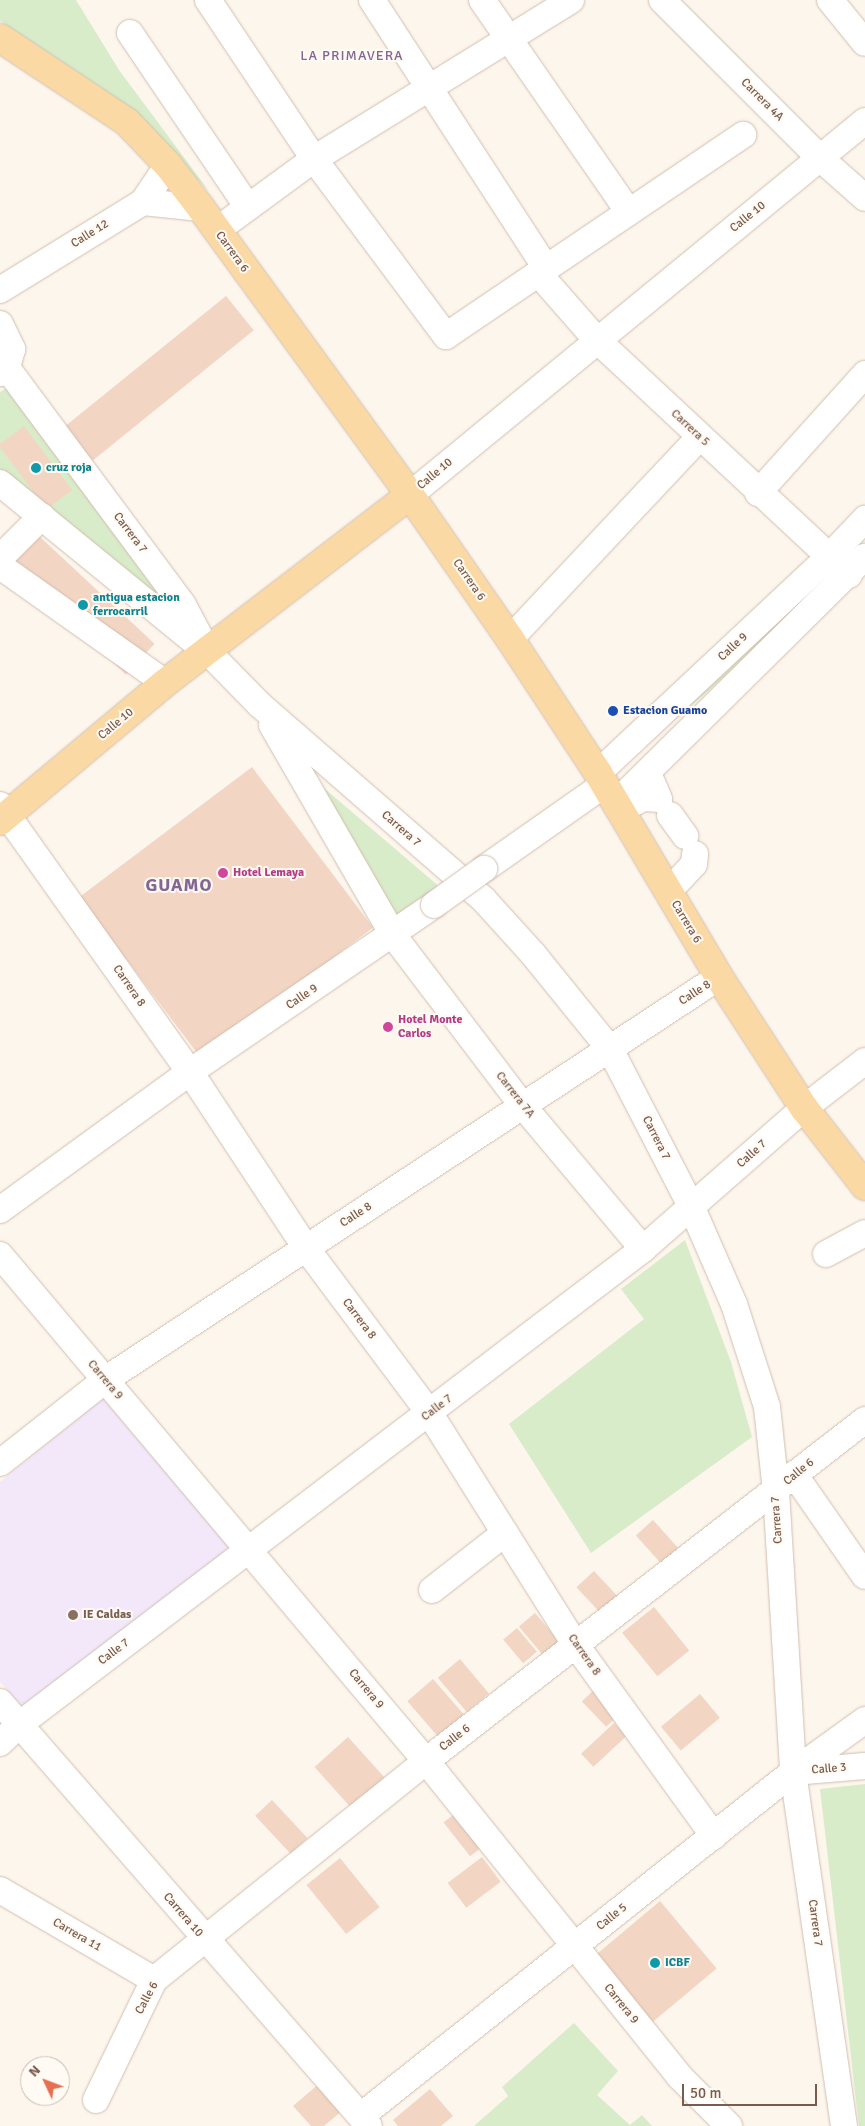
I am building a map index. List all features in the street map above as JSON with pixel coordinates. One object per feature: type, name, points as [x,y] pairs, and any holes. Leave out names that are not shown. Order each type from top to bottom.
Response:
[{"type":"main road","name":"Carrera 6","points":[[0,38],[127,122],[168,165],[201,208],[410,495],[510,639],[610,792],[719,977],[804,1108],[865,1186]]},
{"type":"main road","name":"Calle 10","points":[[2,814],[165,683],[208,652],[410,495]]},
{"type":"street","points":[[208,0],[314,159],[446,336],[743,135]]},
{"type":"street","name":"Carrera 5","points":[[372,0],[542,270],[596,339],[828,558],[857,566]]},
{"type":"street","points":[[482,0],[628,212]]},
{"type":"street","points":[[216,230],[314,159],[571,0]]},
{"type":"street","name":"Carrera 4A","points":[[662,0],[820,158],[865,198]]},
{"type":"street","points":[[830,0],[865,43]]},
{"type":"street","points":[[130,33],[248,208]]},
{"type":"street","name":"Calle 10","points":[[410,495],[596,339],[865,120]]},
{"type":"street","name":"Calle 12","points":[[0,290],[143,202],[168,165]]},
{"type":"street","points":[[143,202],[201,208]]},
{"type":"street","points":[[0,324],[12,349],[4,370]]},
{"type":"street","name":"Carrera 7","points":[[4,370],[184,605],[208,652],[260,705],[484,900],[533,954],[610,1049],[692,1208],[734,1304],[767,1407],[785,1482],[793,1772],[844,2126]]},
{"type":"street","points":[[758,493],[865,374]]},
{"type":"street","points":[[510,639],[700,437]]},
{"type":"street","points":[[0,482],[165,620],[208,652]]},
{"type":"street","points":[[0,558],[42,516]]},
{"type":"street","name":"Calle 9","points":[[610,792],[865,519]]},
{"type":"street","points":[[0,566],[165,683]]},
{"type":"street","name":"Calle 9","points":[[0,1210],[190,1072],[393,936],[484,869],[610,792],[648,773],[857,566]]},
{"type":"street","name":"Carrera 7A","points":[[260,705],[393,936],[523,1106],[643,1249]]},
{"type":"street","name":"Carrera 8","points":[[2,814],[190,1072],[306,1248],[430,1414],[575,1644],[714,1836]]},
{"type":"street","points":[[668,892],[694,864],[690,845],[670,815]]},
{"type":"street","name":"Calle 8","points":[[0,1463],[105,1380],[719,977]]},
{"type":"street","name":"Calle 7","points":[[0,1743],[20,1724],[430,1414],[643,1249],[804,1108],[865,1061]]},
{"type":"street","points":[[826,1254],[865,1232]]},
{"type":"street","name":"Carrera 9","points":[[0,1255],[250,1549],[426,1761],[679,2076],[729,2126]]},
{"type":"street","name":"Calle 6","points":[[96,2100],[154,1980],[203,1938],[426,1761],[865,1420]]},
{"type":"street","points":[[785,1482],[865,1576]]},
{"type":"street","points":[[432,1590],[505,1533]]},
{"type":"street","name":"Carrera 10","points":[[0,1702],[203,1938],[365,2121]]},
{"type":"street","name":"Calle 5","points":[[365,2121],[574,1946],[793,1772],[865,1720]]},
{"type":"street","name":"Calle 3","points":[[793,1772],[865,1766]]},
{"type":"street","name":"Carrera 11","points":[[0,1890],[154,1980]]},
{"type":"shaded area","name":"IE Caldas","points":[[106,1396],[231,1549],[25,1709],[0,1682],[0,1482]]},
{"type":"green space","points":[[0,0],[76,0],[119,70],[209,191],[135,115],[100,87],[0,21]]},
{"type":"green space","points":[[7,388],[207,641],[0,481],[0,392]]},
{"type":"green space","points":[[828,563],[840,577],[639,751],[627,738]]},
{"type":"green space","points":[[290,759],[441,888],[394,921]]},
{"type":"green space","points":[[685,1240],[731,1362],[752,1437],[591,1553],[509,1424],[644,1319],[621,1289]]},
{"type":"green space","points":[[865,1784],[865,2126],[859,2126],[820,1789]]},
{"type":"green space","points":[[574,2023],[618,2071],[597,2095],[630,2125],[642,2115],[652,2126],[474,2126],[508,2096],[502,2087]]},
{"type":"building","points":[[226,296],[254,330],[93,460],[65,426]]},
{"type":"building","name":"cruz roja","points":[[24,426],[72,490],[47,509],[0,447],[0,444]]},
{"type":"building","name":"antigua estacion ferrocarril","points":[[39,536],[155,644],[126,674],[10,567]]},
{"type":"building","points":[[252,767],[373,928],[200,1058],[79,897]]},
{"type":"building","points":[[653,1520],[678,1548],[661,1564],[636,1535]]},
{"type":"building","points":[[594,1571],[617,1596],[600,1612],[576,1587]]},
{"type":"building","points":[[654,1607],[689,1651],[657,1676],[622,1633]]},
{"type":"building","points":[[535,1613],[559,1642],[543,1656],[519,1626]]},
{"type":"building","points":[[517,1628],[537,1652],[523,1663],[503,1640]]},
{"type":"building","points":[[460,1659],[489,1693],[467,1712],[438,1678]]},
{"type":"building","points":[[433,1679],[464,1715],[439,1738],[407,1701]]},
{"type":"building","points":[[597,1687],[621,1712],[606,1727],[582,1702]]},
{"type":"building","points":[[700,1694],[720,1718],[681,1751],[661,1727]]},
{"type":"building","points":[[614,1723],[626,1736],[593,1767],[581,1754]]},
{"type":"building","points":[[348,1737],[385,1778],[351,1808],[315,1767]]},
{"type":"building","points":[[272,1800],[307,1838],[291,1854],[255,1816]]},
{"type":"building","points":[[457,1812],[483,1846],[470,1856],[444,1822]]},
{"type":"building","points":[[482,1857],[501,1882],[466,1908],[448,1883]]},
{"type":"building","points":[[340,1858],[380,1907],[346,1934],[307,1885]]},
{"type":"building","name":"ICBF","points":[[660,1901],[717,1968],[650,2024],[593,1957]]},
{"type":"building","points":[[320,2083],[343,2110],[324,2126],[311,2126],[293,2106]]},
{"type":"building","points":[[430,2089],[453,2116],[441,2126],[398,2126],[393,2120]]},
{"type":"place","name":"cruz roja","points":[[36,468]]},
{"type":"place","name":"antigua estacion ferrocarril","points":[[83,605]]},
{"type":"place","name":"Estacion Guamo","points":[[613,711]]},
{"type":"place","name":"Hotel Lemaya","points":[[223,873]]},
{"type":"place","name":"Hotel Monte Carlos","points":[[388,1027]]},
{"type":"place","name":"IE Caldas","points":[[73,1615]]},
{"type":"place","name":"ICBF","points":[[655,1963]]},
{"type":"district","name":"LA PRIMAVERA","points":[[352,56]]},
{"type":"district","name":"GUAMO","points":[[179,885]]}]
